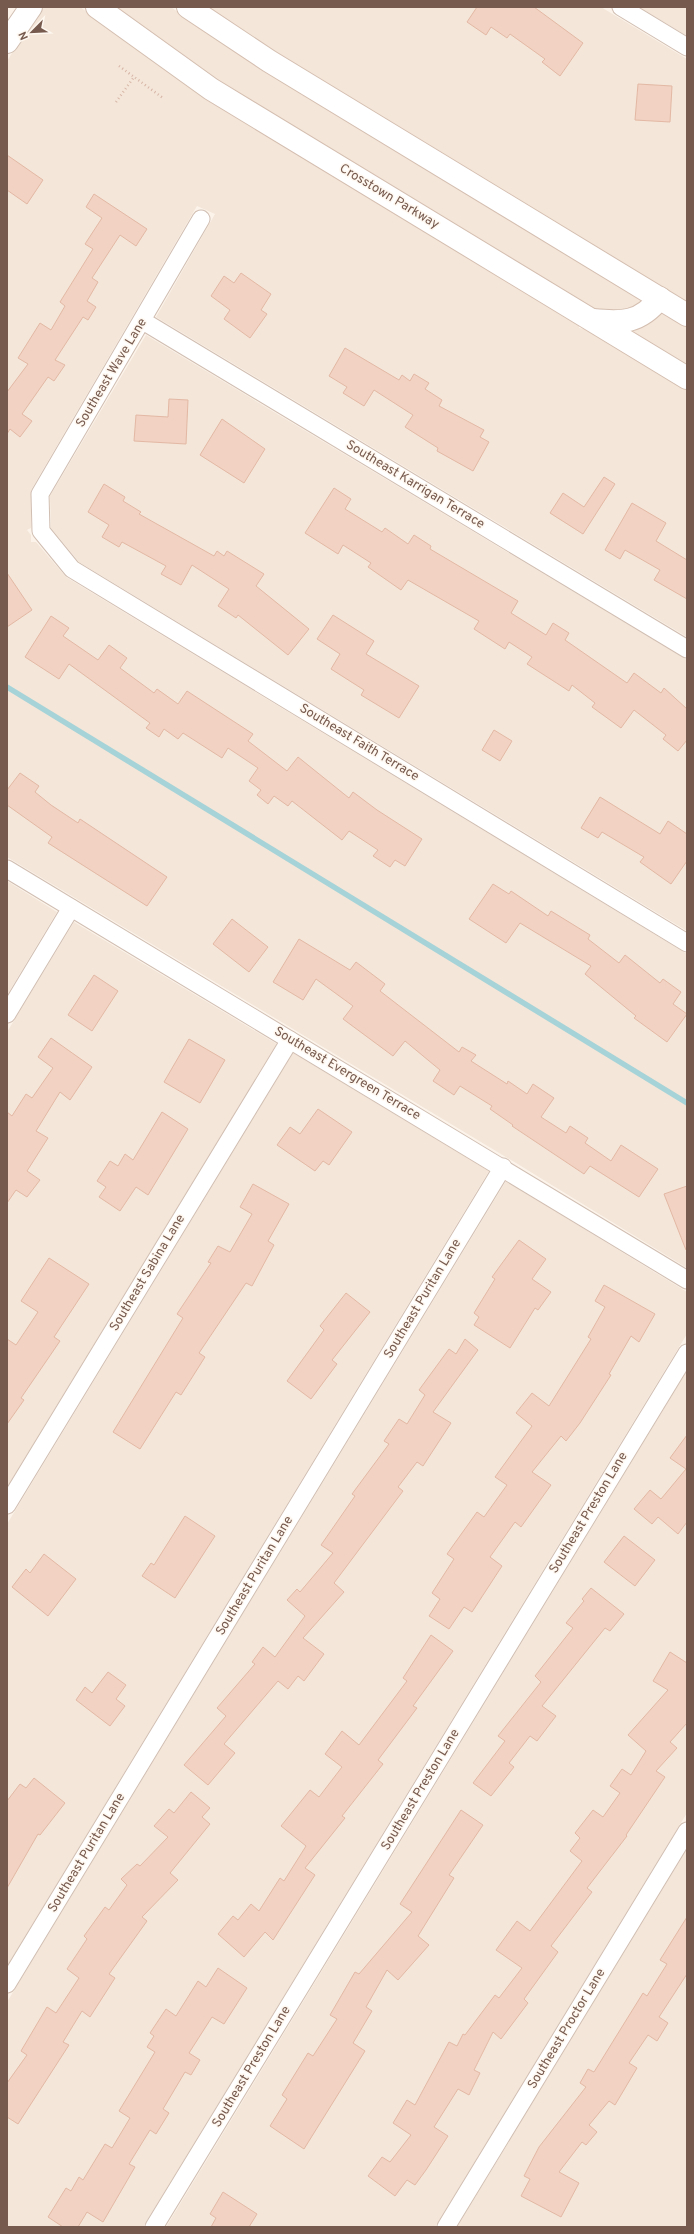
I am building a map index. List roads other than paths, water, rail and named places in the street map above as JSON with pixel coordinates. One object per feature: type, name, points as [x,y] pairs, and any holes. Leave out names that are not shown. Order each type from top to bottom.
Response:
[{"type":"main road","points":[[7,42],[32,7]]},
{"type":"main road","name":"Crosstown Parkway","points":[[96,7],[211,89],[687,378]]},
{"type":"main road","points":[[188,7],[269,61],[687,315]]},
{"type":"main road","points":[[590,320],[617,322],[638,318],[651,310],[660,298]]},
{"type":"street","points":[[621,7],[687,48]]},
{"type":"street","name":"Southeast Wave Lane","points":[[41,532],[40,494],[202,219]]},
{"type":"street","name":"Southeast Karrigan Terrace","points":[[143,321],[687,648]]},
{"type":"street","name":"Southeast Faith Terrace","points":[[41,532],[72,569],[687,943]]},
{"type":"street","name":"Southeast Evergreen Terrace","points":[[7,869],[687,1280]]},
{"type":"street","points":[[7,1014],[71,908]]},
{"type":"street","name":"Southeast Sabina Lane","points":[[7,1505],[290,1040]]},
{"type":"street","name":"Southeast Puritan Lane","points":[[7,1984],[502,1167]]},
{"type":"street","name":"Southeast Preston Lane","points":[[154,2227],[687,1353]]},
{"type":"street","name":"Southeast Proctor Lane","points":[[446,2227],[687,1831]]},
{"type":"waterway","points":[[7,687],[687,1103]]}]
